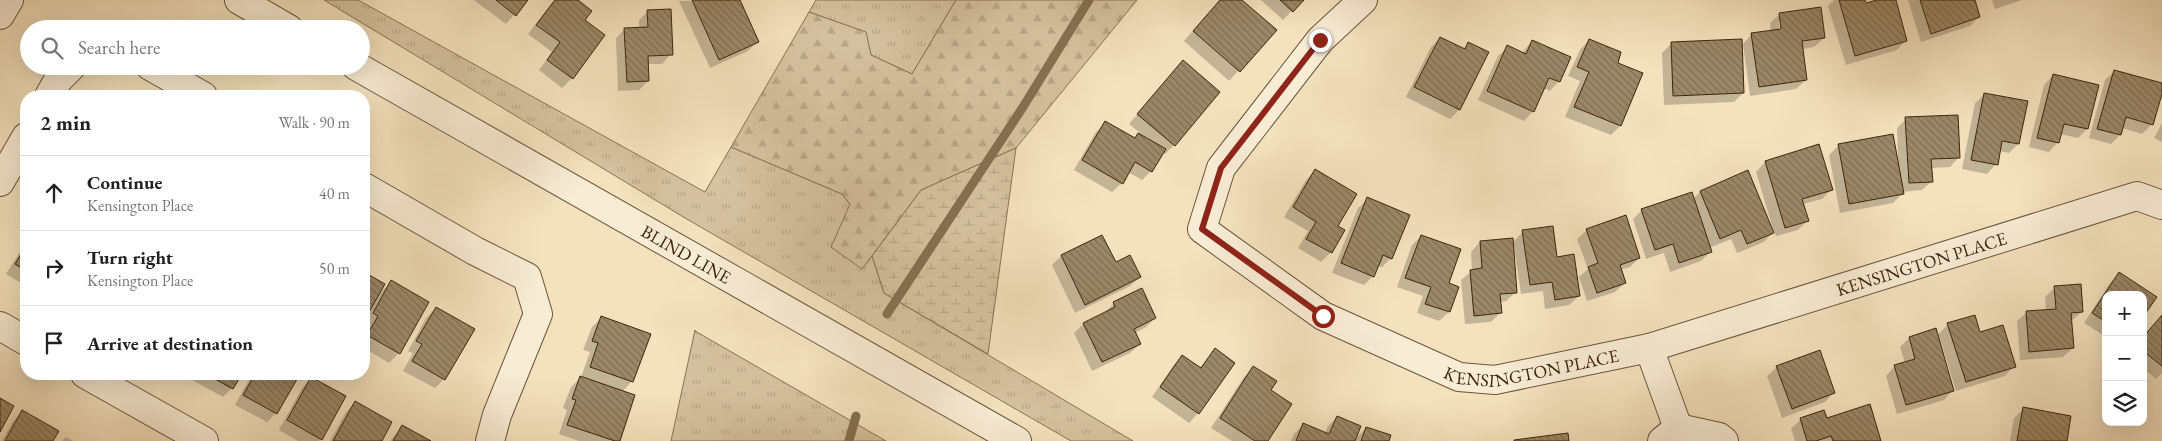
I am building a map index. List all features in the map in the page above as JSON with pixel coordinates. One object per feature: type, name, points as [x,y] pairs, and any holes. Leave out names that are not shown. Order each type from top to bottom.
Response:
[{"type":"street","points":[[0,15],[9,0]]},
{"type":"street","points":[[239,0],[274,20]]},
{"type":"street","name":"KENSINGTON PLACE","points":[[1363,0],[1320,40],[1221,168],[1202,229],[1323,316],[1459,377],[1495,380],[1649,348],[2137,196],[2162,205]]},
{"type":"street","name":"BLIND LINE","points":[[370,74],[1017,441]]},
{"type":"street","points":[[52,90],[63,75]]},
{"type":"street","points":[[166,75],[192,90]]},
{"type":"street","points":[[0,182],[20,147]]},
{"type":"street","points":[[370,190],[475,251],[527,277],[538,314],[498,415],[490,441]]},
{"type":"street","points":[[0,326],[20,338]]},
{"type":"street","points":[[1649,348],[1670,434],[1719,437],[1724,441]]},
{"type":"street","points":[[96,380],[204,441]]},
{"type":"green space","points":[[324,0],[358,0],[705,192],[731,147],[842,194],[850,204],[862,269],[872,256],[884,293],[1133,441],[1071,441],[685,218],[370,28],[370,20],[357,20]]},
{"type":"green space","points":[[816,0],[956,0],[912,74],[871,55],[865,32],[809,12]]},
{"type":"green space","points":[[956,0],[1137,0],[1016,148],[921,190],[862,269],[831,247],[850,204],[842,194],[731,147],[809,12],[866,32],[871,55],[912,74]]},
{"type":"green space","points":[[1016,148],[988,354],[884,293],[872,256],[921,190]]},
{"type":"green space","points":[[695,331],[886,441],[671,441]]},
{"type":"building","points":[[496,0],[528,0],[516,16]]},
{"type":"building","points":[[555,0],[578,0],[592,11],[585,20],[605,35],[573,79],[547,60],[560,42],[536,25]]},
{"type":"building","points":[[692,0],[740,0],[759,42],[719,60]]},
{"type":"building","points":[[1220,0],[1242,0],[1277,30],[1240,72],[1193,31]]},
{"type":"building","points":[[1280,0],[1304,0],[1293,12]]},
{"type":"building","points":[[1839,0],[1865,0],[1866,3],[1877,0],[1896,0],[1907,41],[1855,56]]},
{"type":"building","points":[[1920,0],[1975,0],[1980,17],[1931,34]]},
{"type":"building","points":[[1821,7],[1825,38],[1802,41],[1807,80],[1759,87],[1751,33],[1781,29],[1779,13]]},
{"type":"building","points":[[671,9],[673,55],[648,56],[649,81],[627,82],[624,28],[648,27],[647,10]]},
{"type":"building","points":[[1440,37],[1465,49],[1468,42],[1489,52],[1460,110],[1414,87]]},
{"type":"building","points":[[1589,39],[1621,52],[1618,63],[1643,73],[1621,126],[1574,107],[1589,72],[1577,67]]},
{"type":"building","points":[[1742,39],[1744,93],[1673,96],[1671,42]]},
{"type":"building","points":[[1532,40],[1571,57],[1560,82],[1549,78],[1534,112],[1487,91],[1507,45],[1526,54]]},
{"type":"building","points":[[1183,60],[1220,92],[1175,146],[1137,114]]},
{"type":"building","points":[[2114,70],[2162,83],[2162,94],[2153,125],[2126,117],[2121,135],[2097,129]]},
{"type":"building","points":[[2053,74],[2099,85],[2088,129],[2064,124],[2059,143],[2037,138]]},
{"type":"building","points":[[1984,93],[2028,101],[2019,144],[2002,141],[1998,165],[1971,160]]},
{"type":"building","points":[[1958,115],[1960,158],[1931,159],[1933,182],[1909,183],[1905,117]]},
{"type":"building","points":[[1105,121],[1135,138],[1138,133],[1166,149],[1152,172],[1135,162],[1123,184],[1082,160]]},
{"type":"building","points":[[1893,134],[1904,194],[1849,204],[1838,144]]},
{"type":"building","points":[[1819,144],[1833,190],[1802,199],[1809,221],[1785,228],[1765,161]]},
{"type":"building","points":[[1315,169],[1357,194],[1338,226],[1345,230],[1332,253],[1306,239],[1316,222],[1293,207]]},
{"type":"building","points":[[1748,170],[1774,233],[1747,244],[1741,230],[1720,239],[1700,191]]},
{"type":"building","points":[[1692,192],[1712,252],[1679,263],[1673,244],[1655,250],[1641,209]]},
{"type":"building","points":[[1367,197],[1410,215],[1392,259],[1383,255],[1374,277],[1341,263]]},
{"type":"building","points":[[1626,215],[1640,258],[1620,265],[1626,283],[1597,293],[1588,267],[1598,263],[1586,229]]},
{"type":"building","points":[[1553,226],[1557,257],[1574,254],[1580,296],[1555,300],[1552,282],[1530,285],[1522,230]]},
{"type":"building","points":[[1102,235],[1116,262],[1130,255],[1141,277],[1085,305],[1061,255]]},
{"type":"building","points":[[1421,235],[1461,249],[1449,283],[1459,287],[1450,312],[1425,304],[1431,287],[1405,278]]},
{"type":"building","points":[[1513,238],[1517,293],[1500,294],[1502,313],[1474,316],[1470,270],[1482,268],[1480,241]]},
{"type":"building","points":[[20,256],[20,267],[15,264]]},
{"type":"building","points":[[2119,272],[2157,297],[2147,311],[2147,291],[2106,291]]},
{"type":"building","points":[[370,275],[385,284],[370,310]]},
{"type":"building","points":[[391,280],[429,302],[400,354],[370,337],[370,330],[378,316],[373,313]]},
{"type":"building","points":[[2081,284],[2083,312],[2071,313],[2074,348],[2029,352],[2026,311],[2056,309],[2054,286]]},
{"type":"building","points":[[1142,288],[1156,318],[1134,329],[1141,344],[1102,362],[1083,323],[1115,307],[1113,302]]},
{"type":"building","points":[[2102,298],[2102,319],[2092,313]]},
{"type":"building","points":[[436,307],[475,329],[445,380],[412,361],[422,344],[416,341]]},
{"type":"building","points":[[1975,315],[1980,332],[2003,325],[2016,367],[1966,382],[1947,323]]},
{"type":"building","points":[[2162,315],[2162,366],[2147,354],[2147,332]]},
{"type":"building","points":[[601,316],[651,334],[633,382],[590,367],[598,343],[592,341]]},
{"type":"building","points":[[1936,328],[1954,391],[1906,405],[1894,365],[1915,359],[1909,337]]},
{"type":"building","points":[[1215,348],[1235,363],[1199,414],[1160,387],[1182,355],[1201,368]]},
{"type":"building","points":[[1820,350],[1835,393],[1792,409],[1776,366]]},
{"type":"building","points":[[1253,366],[1277,381],[1271,390],[1292,404],[1268,441],[1255,441],[1220,418]]},
{"type":"building","points":[[580,376],[635,395],[620,441],[567,425],[576,400],[572,399]]},
{"type":"building","points":[[217,380],[238,380],[233,389]]},
{"type":"building","points":[[252,380],[297,380],[277,414],[243,395]]},
{"type":"building","points":[[309,380],[317,380],[346,396],[322,440],[287,420]]},
{"type":"building","points":[[0,398],[14,406],[0,432]]},
{"type":"building","points":[[355,401],[392,422],[382,441],[333,441]]},
{"type":"building","points":[[1870,404],[1881,441],[1833,441],[1831,436],[1816,441],[1807,441],[1800,418],[1824,410],[1827,418]]},
{"type":"building","points":[[2023,407],[2071,416],[2067,441],[2017,441]]},
{"type":"building","points":[[22,410],[59,431],[53,441],[5,441]]},
{"type":"building","points":[[1337,416],[1361,426],[1355,441],[1296,441],[1303,423],[1329,434]]},
{"type":"building","points":[[402,425],[431,441],[393,441]]},
{"type":"building","points":[[1366,427],[1391,435],[1389,441],[1361,441]]},
{"type":"building","points":[[1568,433],[1569,441],[1514,441],[1514,440]]},
{"type":"waterway","points":[[887,314],[1023,107],[1089,0]]},
{"type":"waterway","points":[[849,441],[856,416]]},
{"type":"route","points":[[1320,40],[1221,168],[1202,229],[1323,316]]}]
